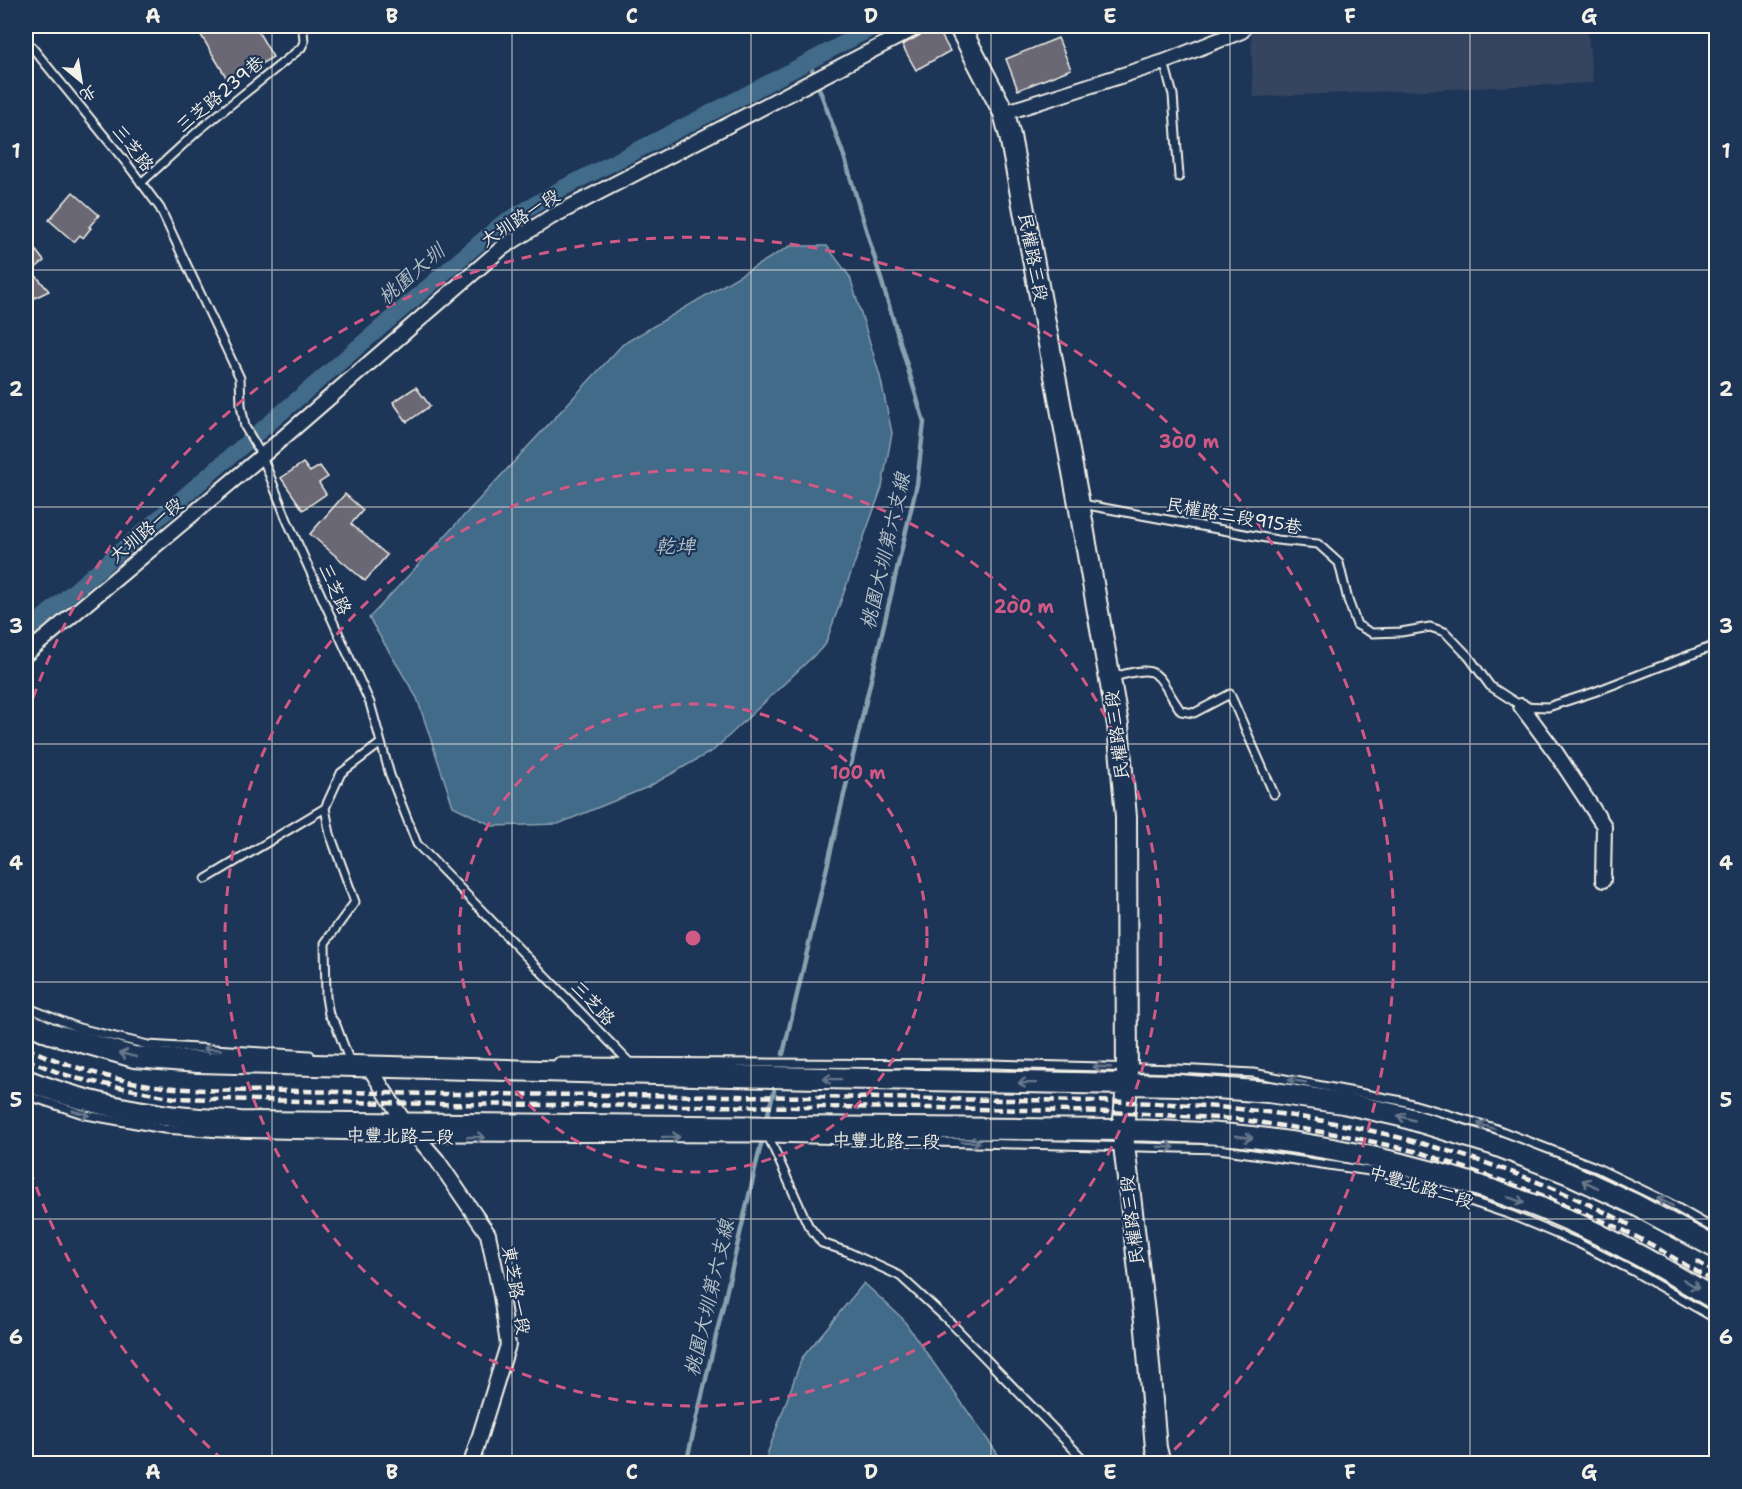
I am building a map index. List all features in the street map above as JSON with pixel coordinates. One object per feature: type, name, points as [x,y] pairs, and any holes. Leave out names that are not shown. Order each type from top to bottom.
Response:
[{"type":"main road","name":"民權路三段","points":[[958,26],[1004,113],[1079,504],[1118,725],[1126,817],[1127,1077],[1124,1138],[1146,1330],[1156,1448],[1160,1464]]},
{"type":"main road","points":[[26,1022],[50,1033],[134,1057],[208,1063],[1127,1077],[1178,1085],[1268,1092],[1343,1103],[1401,1116],[1496,1145],[1567,1173],[1634,1204],[1716,1248]]},
{"type":"main road","name":"中豐北路二段","points":[[26,1080],[93,1101],[157,1114],[240,1122],[411,1130],[1124,1138],[1232,1135],[1320,1147],[1410,1167],[1471,1184],[1572,1221],[1651,1260],[1716,1300]]},
{"type":"street","name":"大圳路一段","points":[[26,654],[260,452],[502,248],[551,216],[919,26]]},
{"type":"street","points":[[1004,113],[1164,62],[1242,31]]},
{"type":"street","points":[[1521,706],[1556,753],[1604,826],[1603,880]]},
{"type":"street","points":[[343,1057],[369,1067]]},
{"type":"street","name":"東芝路一段","points":[[369,1067],[411,1130],[437,1160],[488,1234],[508,1344],[471,1464]]},
{"type":"lane","name":"三芝路239巷","points":[[141,183],[199,130],[301,48],[304,36],[303,30],[298,26]]},
{"type":"lane","name":"三芝路","points":[[26,40],[160,208],[240,378],[241,405],[246,429],[260,452],[287,520],[370,703],[390,776],[417,844],[629,1062]]},
{"type":"lane","points":[[1164,62],[1173,95],[1179,177]]},
{"type":"lane","name":"民權路三段915巷","points":[[1079,504],[1277,540],[1318,544],[1339,562],[1357,625],[1372,633],[1401,632],[1430,627],[1445,632],[1469,657],[1490,686],[1521,706]]},
{"type":"lane","points":[[1521,706],[1548,707],[1594,692],[1716,645]]},
{"type":"lane","points":[[1110,678],[1136,670],[1149,670],[1157,675],[1181,711],[1194,713],[1230,694],[1274,794]]},
{"type":"lane","points":[[381,743],[341,773],[326,807],[330,834],[355,902],[325,943],[326,997],[329,1015],[336,1025],[343,1057],[416,1062],[511,1062]]},
{"type":"lane","points":[[206,879],[326,807]]},
{"type":"lane","points":[[26,1007],[79,1028],[148,1045],[315,1056]]},
{"type":"lane","points":[[546,1062],[980,1064],[1127,1077],[1253,1073],[1402,1101],[1491,1127],[1593,1166],[1669,1203],[1716,1230]]},
{"type":"lane","name":"中豐北路二段","points":[[26,1095],[86,1115],[164,1129],[244,1134],[411,1130],[769,1138],[1124,1138],[1220,1149],[1390,1174],[1511,1215],[1578,1243],[1633,1271],[1716,1319]]},
{"type":"lane","points":[[769,1138],[808,1225],[822,1243],[900,1276],[951,1323],[1088,1464]]},
{"type":"shaded area","points":[[1251,26],[1587,26],[1593,83],[1253,97]]},
{"type":"water","name":"乾埤","points":[[790,246],[827,246],[850,277],[880,376],[892,433],[882,487],[825,645],[714,750],[648,787],[558,824],[493,826],[453,806],[417,698],[369,618],[623,344]]},
{"type":"water","points":[[864,1283],[902,1318],[1004,1463],[764,1463],[802,1358]]},
{"type":"building","points":[[206,26],[255,26],[273,57],[229,82],[198,30]]},
{"type":"building","points":[[936,26],[950,51],[916,70],[902,45]]},
{"type":"building","points":[[1058,38],[1071,69],[1018,90],[1006,59]]},
{"type":"building","points":[[73,192],[99,215],[83,238],[80,235],[74,242],[49,220]]},
{"type":"building","points":[[26,238],[44,261],[32,271],[49,291],[26,302]]},
{"type":"building","points":[[416,387],[430,406],[407,422],[393,402]]},
{"type":"building","points":[[303,463],[310,472],[320,466],[328,477],[319,483],[326,494],[303,510],[281,478]]},
{"type":"building","points":[[345,494],[363,510],[351,524],[387,555],[365,581],[310,534]]},
{"type":"waterway","name":"桃園大圳","points":[[26,632],[500,225],[559,190],[876,26]]},
{"type":"waterway","name":"桃園大圳第六支線","points":[[783,1054],[917,484],[924,422],[844,156],[809,61]]},
{"type":"waterway","name":"桃園大圳第六支線","points":[[768,1113],[774,1091]]},
{"type":"waterway","name":"桃園大圳第六支線","points":[[686,1464],[762,1140]]},
{"type":"railway","points":[[26,1048],[118,1079],[156,1086],[205,1090],[1088,1101],[1239,1109],[1339,1124],[1440,1149],[1490,1164],[1539,1183],[1630,1225]]},
{"type":"railway","points":[[26,1059],[79,1079],[174,1098],[431,1104],[938,1108],[1110,1112],[1237,1119],[1342,1135],[1419,1152],[1534,1192],[1617,1227],[1716,1283]]},
{"type":"railway","points":[[1696,1261],[1716,1273]]}]
